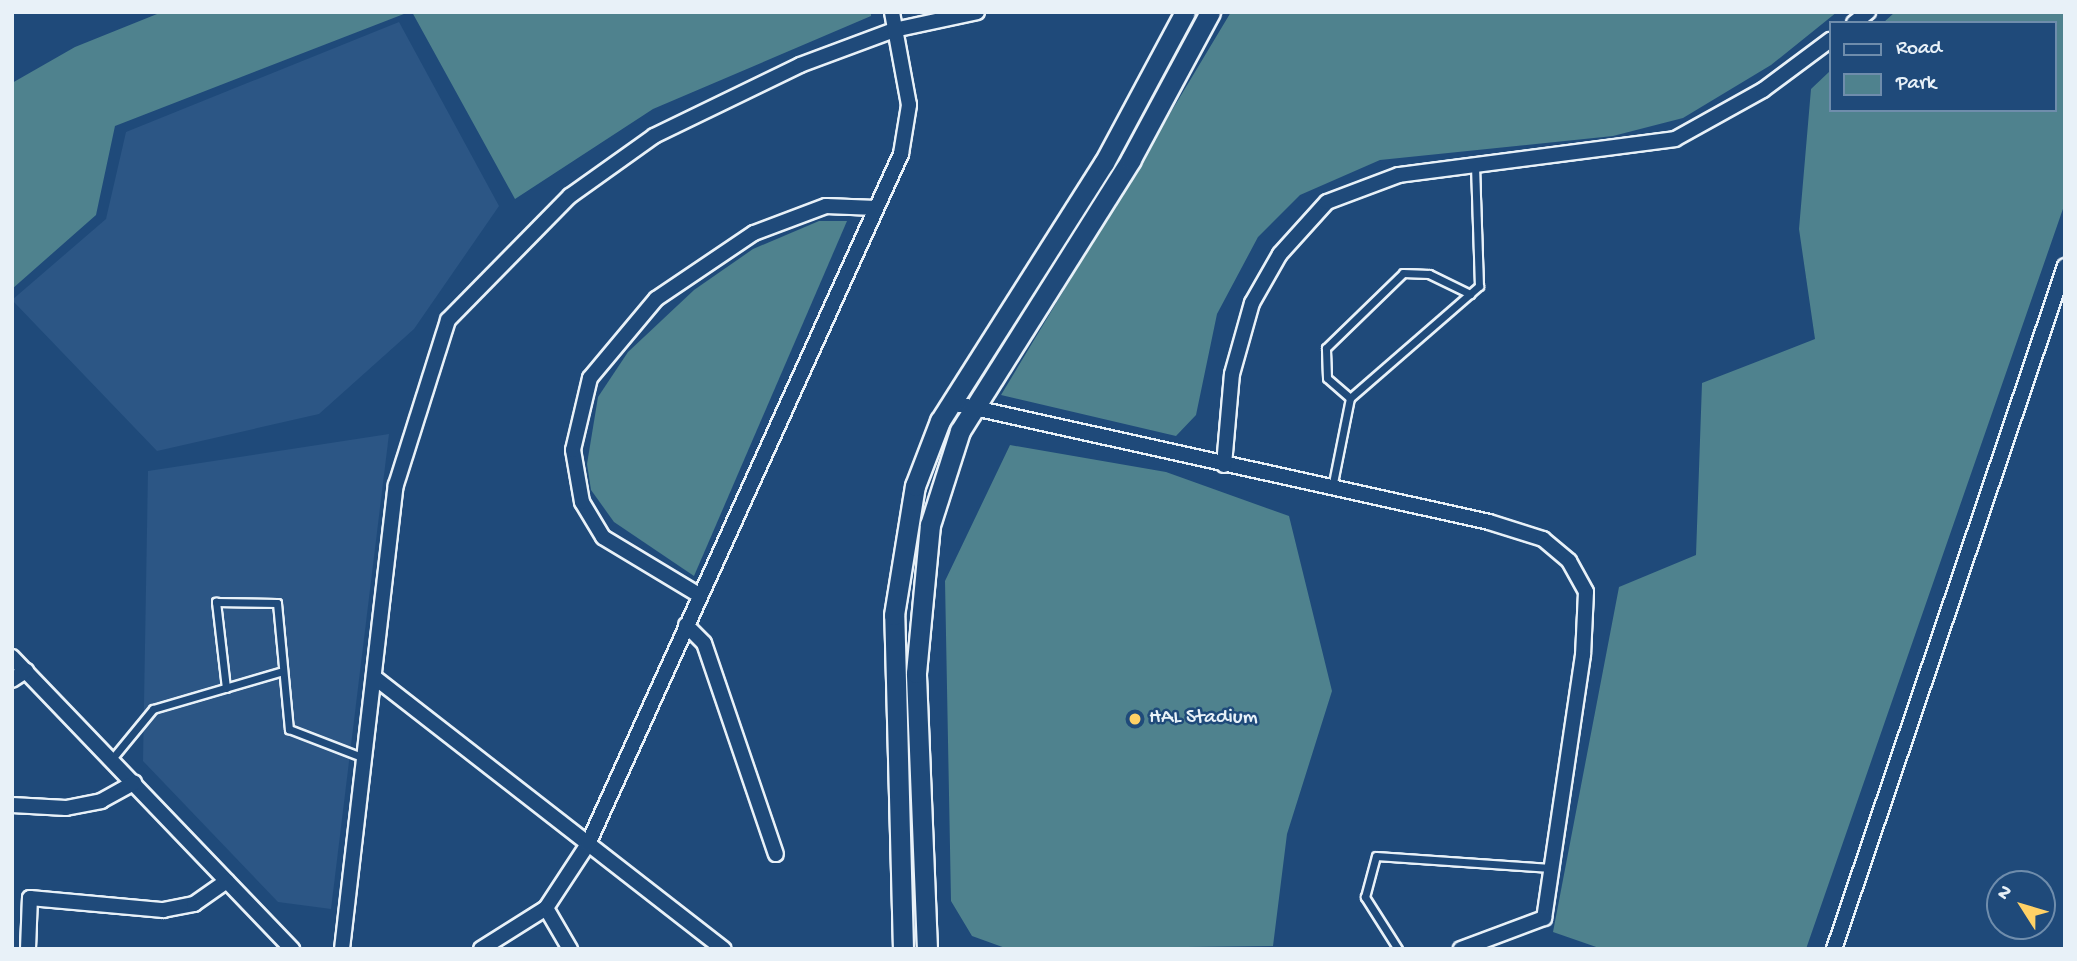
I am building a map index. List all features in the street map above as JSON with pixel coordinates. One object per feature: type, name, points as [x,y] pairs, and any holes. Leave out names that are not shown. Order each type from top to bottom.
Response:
[{"type":"street","points":[[481,949],[546,908],[588,844],[901,154],[909,105],[892,12]]},
{"type":"street","points":[[342,949],[396,485],[448,320],[570,195],[654,136],[800,65],[894,30],[977,12]]},
{"type":"street","points":[[903,949],[894,615],[915,486],[952,403],[1104,163],[1185,12]]},
{"type":"street","points":[[927,949],[918,612],[930,526],[960,431],[1131,159],[1210,12]]},
{"type":"street","points":[[1224,465],[1233,374],[1252,303],[1280,254],[1327,202],[1399,175],[1675,139],[1763,90],[1828,41]]},
{"type":"street","points":[[699,595],[603,537],[582,502],[573,450],[590,378],[656,299],[754,233],[826,206],[876,208]]},
{"type":"street","points":[[1834,949],[2065,266]]},
{"type":"street","points":[[952,403],[1510,529],[1543,539],[1569,561],[1586,592],[1583,655],[1544,918],[1461,949]]},
{"type":"street","points":[[686,625],[704,643],[776,854]]},
{"type":"street","points":[[12,657],[292,949]]},
{"type":"street","points":[[12,680],[26,671]]},
{"type":"street","points":[[374,677],[724,949]]},
{"type":"street","points":[[12,805],[66,808],[101,801],[134,783]]},
{"type":"street","points":[[28,949],[30,898],[163,910],[194,904],[227,881]]},
{"type":"street","points":[[546,908],[570,949]]},
{"type":"lane","points":[[1332,488],[1350,398],[1479,286],[1475,166]]},
{"type":"lane","points":[[1350,398],[1327,378],[1326,348],[1403,273],[1429,274],[1470,294]]},
{"type":"lane","points":[[226,688],[216,602],[277,603],[289,729],[364,758]]},
{"type":"lane","points":[[111,760],[153,709],[284,671]]},
{"type":"lane","points":[[1398,949],[1365,897],[1376,856],[1551,868]]},
{"type":"shaded area","points":[[399,22],[499,206],[414,329],[319,414],[157,451],[12,300],[106,219],[126,132]]},
{"type":"shaded area","points":[[389,434],[331,909],[278,902],[143,761],[148,471]]},
{"type":"green space","points":[[162,12],[409,12],[115,126],[96,215],[12,289],[12,83],[75,47]]},
{"type":"green space","points":[[412,12],[871,12],[871,16],[653,109],[515,199]]},
{"type":"green space","points":[[1231,12],[1837,12],[1771,65],[1683,118],[1613,136],[1380,160],[1300,195],[1258,237],[1217,314],[1196,415],[1176,436],[1001,395]]},
{"type":"green space","points":[[1895,12],[2065,12],[2065,203],[1806,949],[1602,949],[1553,932],[1619,587],[1696,555],[1702,383],[1815,339],[1799,229],[1811,89],[1828,73],[1828,112],[2056,112],[2056,21],[1885,21]]},
{"type":"green space","points":[[819,221],[847,221],[694,576],[614,522],[591,490],[587,464],[598,397],[628,352],[694,290],[753,249]]},
{"type":"green space","name":"HAL Stadium","points":[[1010,445],[1166,472],[1289,516],[1332,691],[1287,834],[1273,946],[1008,949],[972,936],[951,901],[945,581]]},
{"type":"place","name":"HAL Stadium","points":[[1135,719]]}]
